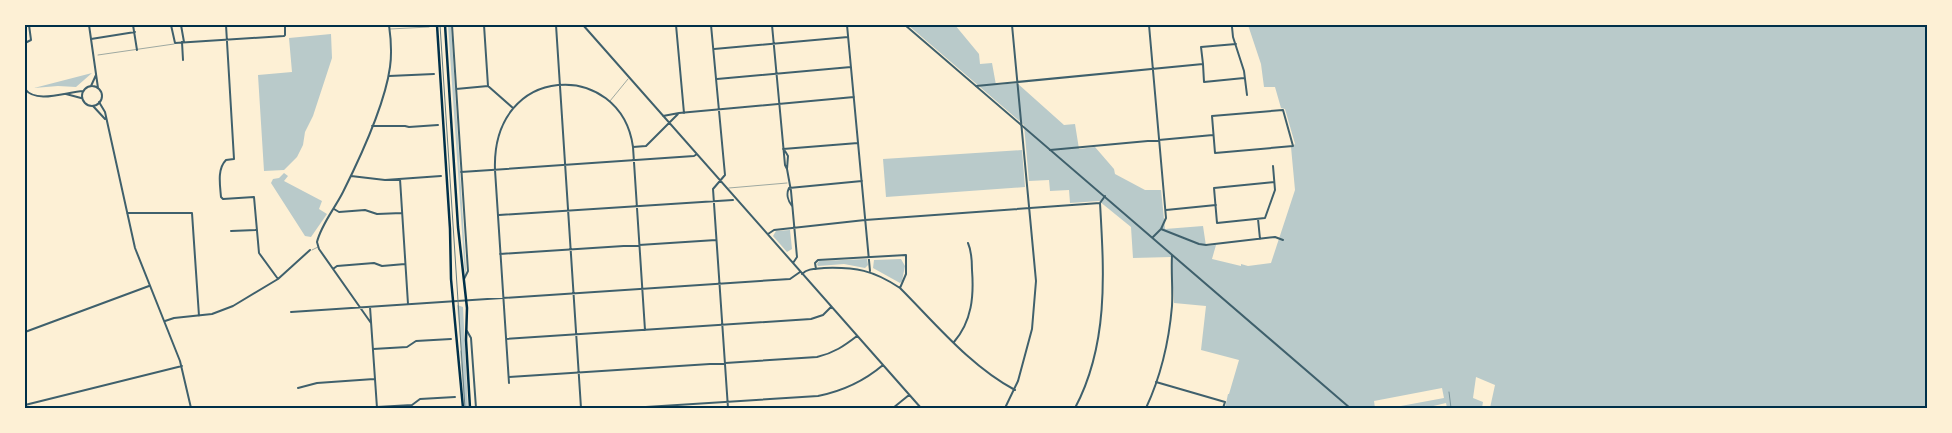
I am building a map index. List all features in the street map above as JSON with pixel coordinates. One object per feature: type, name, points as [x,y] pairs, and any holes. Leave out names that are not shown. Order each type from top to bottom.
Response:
[{"type":"main road","points":[[437,25],[453,301],[463,408]]},
{"type":"main road","points":[[445,25],[466,300],[470,408]]},
{"type":"street","points":[[25,43],[31,40],[29,25]]},
{"type":"street","points":[[89,25],[98,88],[102,96],[99,102],[93,106]]},
{"type":"street","points":[[133,25],[137,50]]},
{"type":"street","points":[[172,25],[175,43],[285,35],[285,25]]},
{"type":"street","points":[[180,25],[183,42],[183,60]]},
{"type":"street","points":[[226,25],[234,159],[226,160],[223,163],[220,172],[221,197],[223,199],[254,197],[258,253],[278,279]]},
{"type":"street","points":[[371,323],[318,246],[318,237],[351,176],[372,126],[389,76],[391,60],[390,25]]},
{"type":"street","points":[[461,25],[452,25],[468,270],[463,280]]},
{"type":"street","points":[[484,25],[488,86],[513,108]]},
{"type":"street","points":[[556,25],[581,408]]},
{"type":"street","points":[[583,25],[697,154],[734,199],[921,408]]},
{"type":"street","points":[[676,25],[684,113]]},
{"type":"street","points":[[711,25],[725,175],[713,189],[728,408]]},
{"type":"street","points":[[772,25],[783,149],[788,156],[789,188],[787,191],[788,200],[792,206],[797,257],[793,263]]},
{"type":"street","points":[[847,25],[870,271]]},
{"type":"street","points":[[905,25],[1350,408]]},
{"type":"street","points":[[1005,408],[1015,390],[1032,329],[1036,281],[1012,25]]},
{"type":"street","points":[[1149,25],[1166,210],[1166,218],[1153,238]]},
{"type":"street","points":[[1232,27],[1245,78],[1247,95]]},
{"type":"street","points":[[91,39],[134,32]]},
{"type":"street","points":[[713,50],[848,37]]},
{"type":"street","points":[[1236,44],[1201,47],[1204,82],[1245,78]]},
{"type":"street","points":[[976,86],[1203,64]]},
{"type":"street","points":[[716,79],[851,66]]},
{"type":"street","points":[[25,89],[38,97],[83,91],[91,86],[96,74]]},
{"type":"street","points":[[389,76],[434,74]]},
{"type":"street","points":[[509,383],[495,148],[500,129],[513,108],[535,91],[560,85],[577,86],[587,89],[609,102],[624,120],[633,147],[645,330]]},
{"type":"street","points":[[91,86],[98,88]]},
{"type":"street","points":[[456,88],[488,86]]},
{"type":"street","points":[[82,98],[83,91]]},
{"type":"street","points":[[64,93],[82,98],[87,105],[93,106],[107,121]]},
{"type":"street","points":[[663,116],[854,97]]},
{"type":"street","points":[[99,102],[105,112],[135,248],[182,366],[191,408]]},
{"type":"street","points":[[1283,110],[1293,146],[1215,153],[1213,135],[1212,116],[1283,110]]},
{"type":"street","points":[[633,147],[646,146],[679,113]]},
{"type":"street","points":[[372,126],[405,126],[409,128],[438,125]]},
{"type":"street","points":[[1050,150],[1213,135]]},
{"type":"street","points":[[783,149],[858,142]]},
{"type":"street","points":[[462,172],[694,156],[697,154]]},
{"type":"street","points":[[1273,166],[1275,190],[1265,218],[1217,223],[1214,188],[1274,182]]},
{"type":"street","points":[[351,176],[371,180],[441,176]]},
{"type":"street","points":[[400,179],[408,304]]},
{"type":"street","points":[[789,188],[862,182]]},
{"type":"street","points":[[1075,408],[1094,362],[1100,326],[1104,282],[1100,202],[1105,196]]},
{"type":"street","points":[[498,215],[734,199]]},
{"type":"street","points":[[767,235],[774,230],[794,227],[1100,202]]},
{"type":"street","points":[[1166,210],[1216,205]]},
{"type":"street","points":[[334,209],[339,212],[365,210],[377,214],[402,212]]},
{"type":"street","points":[[127,213],[192,213],[199,316]]},
{"type":"street","points":[[1258,219],[1260,239]]},
{"type":"street","points":[[1161,228],[1199,244],[1206,245],[1275,237],[1283,240]]},
{"type":"street","points":[[231,231],[256,230]]},
{"type":"street","points":[[500,254],[716,240]]},
{"type":"street","points":[[954,342],[968,320],[972,303],[974,288],[971,249],[968,243]]},
{"type":"street","points":[[165,321],[224,310],[247,299],[278,279],[310,250]]},
{"type":"street","points":[[816,269],[815,263],[818,260],[906,255],[906,274],[900,288]]},
{"type":"street","points":[[1146,408],[1164,358],[1172,304],[1172,255]]},
{"type":"street","points":[[333,268],[337,266],[406,264]]},
{"type":"street","points":[[291,312],[792,278],[807,270],[847,267],[870,271],[886,278],[900,288],[954,342],[991,375],[1015,390]]},
{"type":"street","points":[[25,332],[150,286]]},
{"type":"street","points":[[370,307],[377,407],[412,404],[420,399],[455,397]]},
{"type":"street","points":[[506,339],[811,319],[823,314],[831,307]]},
{"type":"street","points":[[467,331],[471,338],[476,408]]},
{"type":"street","points":[[509,377],[817,357],[831,354],[843,348],[857,336]]},
{"type":"street","points":[[372,349],[407,347],[416,342],[451,339]]},
{"type":"street","points":[[630,408],[818,396],[854,386],[882,365]]},
{"type":"street","points":[[25,404],[182,366]]},
{"type":"street","points":[[298,388],[317,383],[374,379]]},
{"type":"street","points":[[1156,382],[1225,402],[1223,408]]},
{"type":"street","points":[[893,408],[909,395]]},
{"type":"lane","points":[[390,29],[429,27]]},
{"type":"lane","points":[[98,55],[175,43]]},
{"type":"lane","points":[[609,102],[630,78]]},
{"type":"lane","points":[[727,189],[788,183]]},
{"type":"lane","points":[[310,250],[318,246]]},
{"type":"lane","points":[[1449,392],[1451,408]]},
{"type":"shaded area","points":[[448,25],[451,25],[465,276]]},
{"type":"shaded area","points":[[908,25],[955,25],[979,54],[980,64],[992,63],[996,85],[1017,83],[1064,125],[1075,124],[1079,149],[1095,147],[1114,169],[1115,174],[1145,190],[1161,190],[1165,229],[1203,226],[1206,246],[1216,245],[1212,259],[1248,266],[1271,263],[1295,190],[1291,147],[1295,144],[1285,109],[1281,108],[1275,87],[1264,87],[1261,64],[1248,25],[1927,25],[1927,408],[1490,408],[1495,385],[1476,377],[1473,398],[1483,402],[1482,408],[1447,408],[1446,403],[1425,408],[1390,408],[1444,398],[1442,388],[1374,401],[1375,408],[1225,408],[1239,360],[1201,350],[1206,306],[1174,303],[1171,257],[1133,258],[1131,227],[1099,201],[1070,203],[1069,190],[1050,191],[1049,180],[1029,181],[1024,125]]},
{"type":"shaded area","points":[[331,34],[332,58],[313,116],[305,132],[303,145],[297,157],[284,170],[264,171],[258,75],[292,72],[289,38]]},
{"type":"shaded area","points":[[92,73],[76,87],[34,88]]},
{"type":"shaded area","points":[[1022,150],[1025,187],[886,197],[883,159]]},
{"type":"shaded area","points":[[284,173],[288,176],[284,181],[322,201],[319,209],[327,214],[311,237],[305,236],[271,183],[273,179],[279,178]]},
{"type":"shaded area","points":[[790,230],[792,249],[787,252],[773,236],[776,231]]},
{"type":"shaded area","points":[[867,259],[868,265],[865,268],[844,264],[818,266],[817,264],[819,261]]},
{"type":"shaded area","points":[[901,259],[905,266],[900,283],[873,268],[874,260]]},
{"type":"shaded area","points":[[457,305],[463,307],[468,408],[464,408]]},
{"type":"tram line","points":[[440,25],[465,408]]}]
